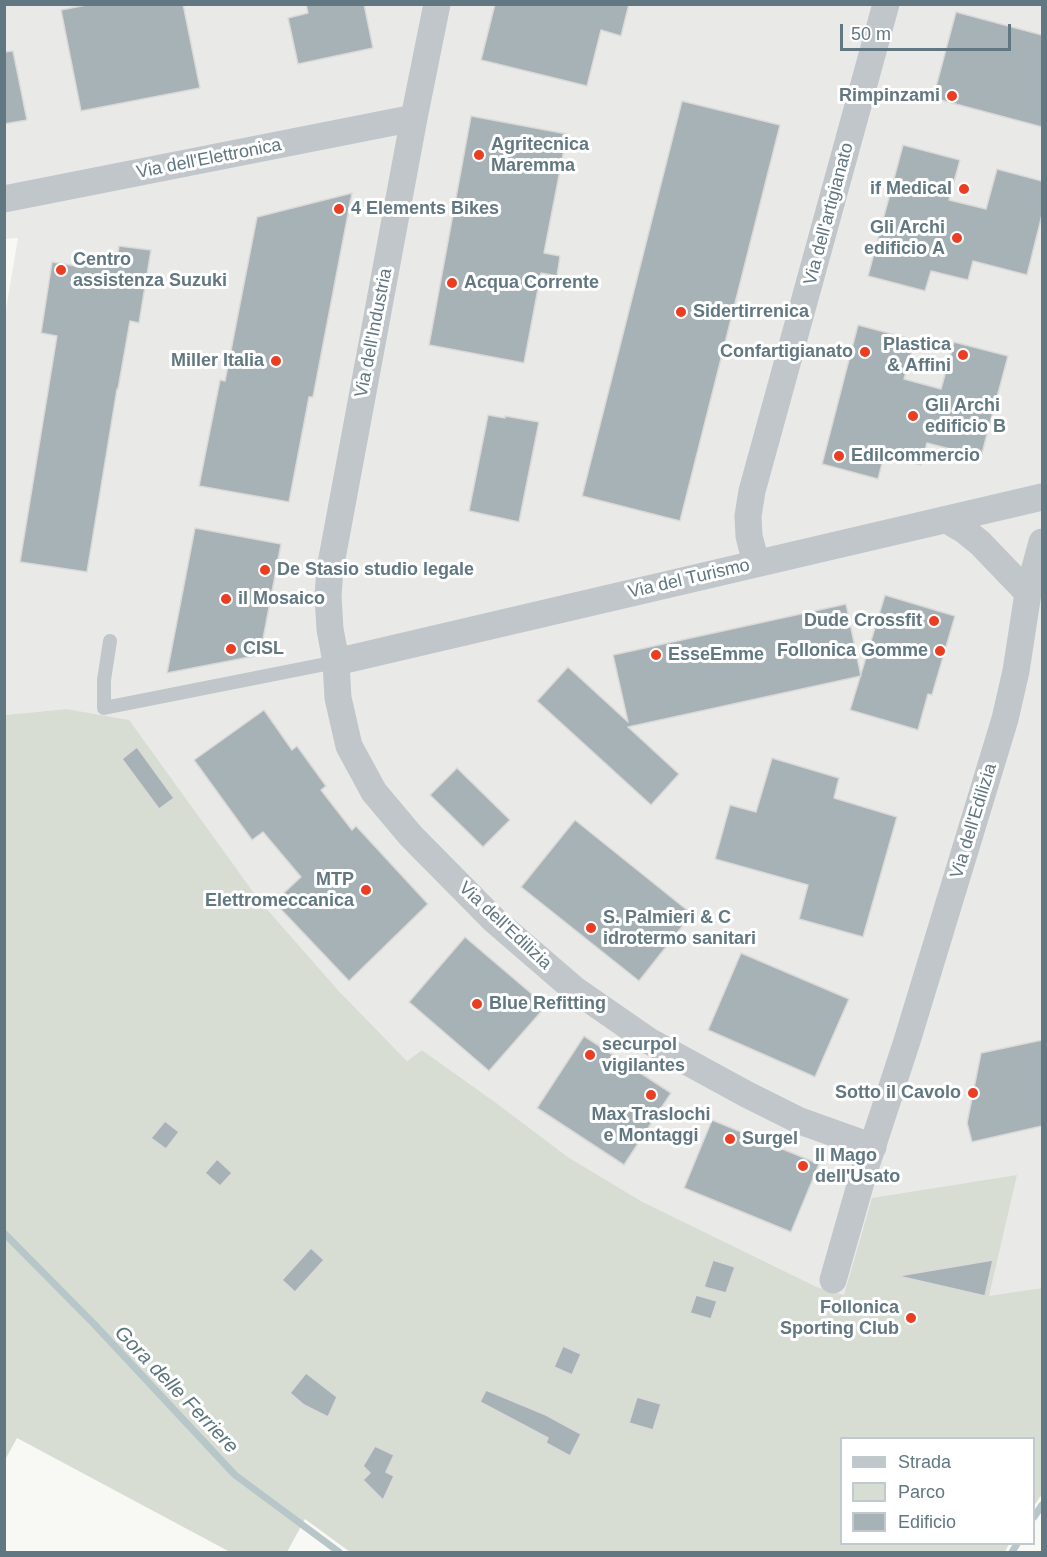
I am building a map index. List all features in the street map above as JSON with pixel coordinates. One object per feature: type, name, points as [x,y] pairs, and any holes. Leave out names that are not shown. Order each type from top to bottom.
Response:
[{"type":"street","name":"Via dell'Industria","points":[[336,662],[330,629],[328,596],[330,569],[437,4]]},
{"type":"street","name":"Via dell'artigianato","points":[[756,563],[749,536],[748,516],[752,491],[886,4]]},
{"type":"street","name":"Via dell'Elettronica","points":[[4,199],[414,118]]},
{"type":"street","name":"Via del Turismo","points":[[336,662],[1042,497]]},
{"type":"street","points":[[947,520],[980,543],[1028,593]]},
{"type":"street","name":"Via dell'Edilizia","points":[[833,1280],[871,1165],[1005,719],[1016,671],[1028,593],[1042,542]]},
{"type":"street","name":"Via dell'Edilizia","points":[[336,662],[338,699],[346,735],[361,770],[374,792],[411,837],[494,920],[574,989],[649,1041],[800,1121],[871,1165]]},
{"type":"lane","points":[[110,641],[104,680],[104,708],[336,662]]},
{"type":"shaded area","points":[[5,5],[1042,5],[1042,1288],[989,1297],[844,1296],[817,1287],[641,1201],[568,1157],[422,1050],[407,1061],[338,990],[259,900],[198,817],[66,709],[5,715],[4,321],[18,238],[5,239]]},
{"type":"green space","points":[[66,709],[129,720],[259,900],[338,990],[407,1061],[422,1050],[568,1157],[641,1201],[817,1287],[844,1295],[872,1198],[1017,1175],[989,1296],[1042,1288],[1042,1494],[1035,1504],[1035,1437],[840,1437],[840,1545],[1008,1545],[1005,1552],[350,1552],[305,1519],[287,1552],[230,1552],[17,1438],[5,1460],[5,715]]},
{"type":"building","points":[[91,4],[183,4],[200,88],[81,111],[61,10]]},
{"type":"building","points":[[306,4],[364,4],[373,48],[298,64],[288,18],[308,13]]},
{"type":"building","points":[[495,4],[629,4],[621,36],[601,30],[587,86],[481,60]]},
{"type":"building","points":[[956,12],[1042,35],[1042,127],[933,98]]},
{"type":"building","points":[[13,51],[27,120],[4,124],[4,52]]},
{"type":"building","name":"Sidertirrenica","points":[[682,101],[780,125],[680,521],[582,496]]},
{"type":"building","points":[[471,116],[567,134],[544,253],[560,256],[557,276],[541,273],[524,363],[429,345]]},
{"type":"building","name":"Gli Archi edificio A","points":[[903,145],[960,160],[949,200],[986,209],[997,169],[1042,181],[1042,215],[1027,275],[973,261],[968,280],[931,271],[925,291],[868,276]]},
{"type":"building","points":[[352,193],[313,397],[309,397],[289,502],[199,486],[220,380],[225,381],[257,217]]},
{"type":"building","points":[[119,246],[151,250],[139,323],[130,321],[87,572],[20,562],[57,336],[41,333],[52,262],[83,267],[85,253],[117,259]]},
{"type":"building","name":"Gli Archi edificio B","points":[[858,325],[915,340],[904,379],[941,389],[954,342],[1008,356],[981,457],[927,443],[921,465],[884,456],[878,479],[822,464]]},
{"type":"building","points":[[488,415],[539,422],[519,522],[469,511]]},
{"type":"building","name":"il Mosaico","points":[[195,528],[281,544],[260,655],[167,673]]},
{"type":"building","points":[[885,595],[955,616],[932,695],[928,694],[918,730],[850,710]]},
{"type":"building","points":[[846,604],[861,676],[628,727],[679,774],[651,805],[537,701],[568,667],[628,722],[613,655]]},
{"type":"building","points":[[264,710],[292,750],[297,746],[326,786],[321,790],[352,830],[356,826],[428,904],[349,981],[274,902],[301,877],[263,832],[252,840],[194,760]]},
{"type":"building","points":[[137,747],[174,798],[159,809],[122,759]]},
{"type":"building","points":[[772,758],[839,778],[834,798],[897,817],[863,937],[799,919],[808,885],[715,859],[730,805],[756,812]]},
{"type":"building","points":[[457,768],[510,820],[483,847],[430,795]]},
{"type":"building","points":[[575,820],[692,914],[639,981],[521,887]]},
{"type":"building","name":"Blue Refitting","points":[[465,937],[546,1006],[489,1071],[409,1002]]},
{"type":"building","points":[[741,953],[849,999],[815,1077],[708,1030]]},
{"type":"building","points":[[584,1036],[671,1093],[624,1165],[537,1108]]},
{"type":"building","points":[[1042,1040],[1042,1126],[972,1142],[967,1123],[981,1053]]},
{"type":"building","points":[[712,1120],[819,1164],[791,1232],[684,1188]]},
{"type":"building","points":[[165,1121],[179,1132],[166,1149],[151,1138]]},
{"type":"building","points":[[217,1159],[232,1173],[220,1186],[205,1173]]},
{"type":"building","points":[[311,1248],[324,1260],[295,1292],[282,1280]]},
{"type":"building","points":[[713,1260],[735,1267],[726,1293],[704,1287]]},
{"type":"building","points":[[993,1260],[985,1296],[898,1276]]},
{"type":"building","points":[[696,1295],[717,1301],[711,1319],[690,1313]]},
{"type":"building","points":[[563,1346],[581,1354],[572,1375],[554,1367]]},
{"type":"building","points":[[306,1373],[337,1397],[328,1417],[304,1405],[290,1393]]},
{"type":"building","points":[[486,1390],[546,1415],[581,1434],[570,1456],[546,1443],[548,1438],[480,1402]]},
{"type":"building","points":[[637,1397],[661,1404],[653,1430],[629,1423]]},
{"type":"building","points":[[375,1446],[394,1455],[386,1472],[394,1476],[383,1500],[363,1480],[370,1473],[363,1466]]},
{"type":"waterway","name":"Gora delle Ferriere","points":[[4,1233],[94,1324],[235,1475],[339,1552]]},
{"type":"waterway","name":"Gora delle Ferriere","points":[[1035,1516],[1042,1505]]},
{"type":"waterway","name":"Gora delle Ferriere","points":[[1012,1552],[1016,1545]]},
{"type":"place","name":"Rimpinzami","points":[[952,96]]},
{"type":"place","name":"Agritecnica Maremma","points":[[479,155]]},
{"type":"place","name":"if Medical","points":[[964,189]]},
{"type":"place","name":"4 Elements Bikes","points":[[339,209]]},
{"type":"place","name":"Gli Archi edificio A","points":[[957,238]]},
{"type":"place","name":"Centro assistenza Suzuki","points":[[61,270]]},
{"type":"place","name":"Acqua Corrente","points":[[452,283]]},
{"type":"place","name":"Sidertirrenica","points":[[681,312]]},
{"type":"place","name":"Confartigianato","points":[[865,352]]},
{"type":"place","name":"Plastica & Affini","points":[[963,355]]},
{"type":"place","name":"Miller Italia","points":[[276,361]]},
{"type":"place","name":"Gli Archi edificio B","points":[[913,416]]},
{"type":"place","name":"Edilcommercio","points":[[839,456]]},
{"type":"place","name":"De Stasio studio legale","points":[[265,570]]},
{"type":"place","name":"il Mosaico","points":[[226,599]]},
{"type":"place","name":"Dude Crossfit","points":[[934,621]]},
{"type":"place","name":"CISL","points":[[231,649]]},
{"type":"place","name":"Follonica Gomme","points":[[940,651]]},
{"type":"place","name":"EsseEmme","points":[[656,655]]},
{"type":"place","name":"MTP Elettromeccanica","points":[[366,890]]},
{"type":"place","name":"S. Palmieri & C idrotermo sanitari","points":[[591,928]]},
{"type":"place","name":"Blue Refitting","points":[[477,1004]]},
{"type":"place","name":"securpol vigilantes","points":[[590,1055]]},
{"type":"place","name":"Sotto il Cavolo","points":[[973,1093]]},
{"type":"place","name":"Max Traslochi e Montaggi","points":[[651,1095]]},
{"type":"place","name":"Surgel","points":[[730,1139]]},
{"type":"place","name":"Il Mago dell'Usato","points":[[803,1166]]},
{"type":"place","name":"Follonica Sporting Club","points":[[911,1318]]}]
